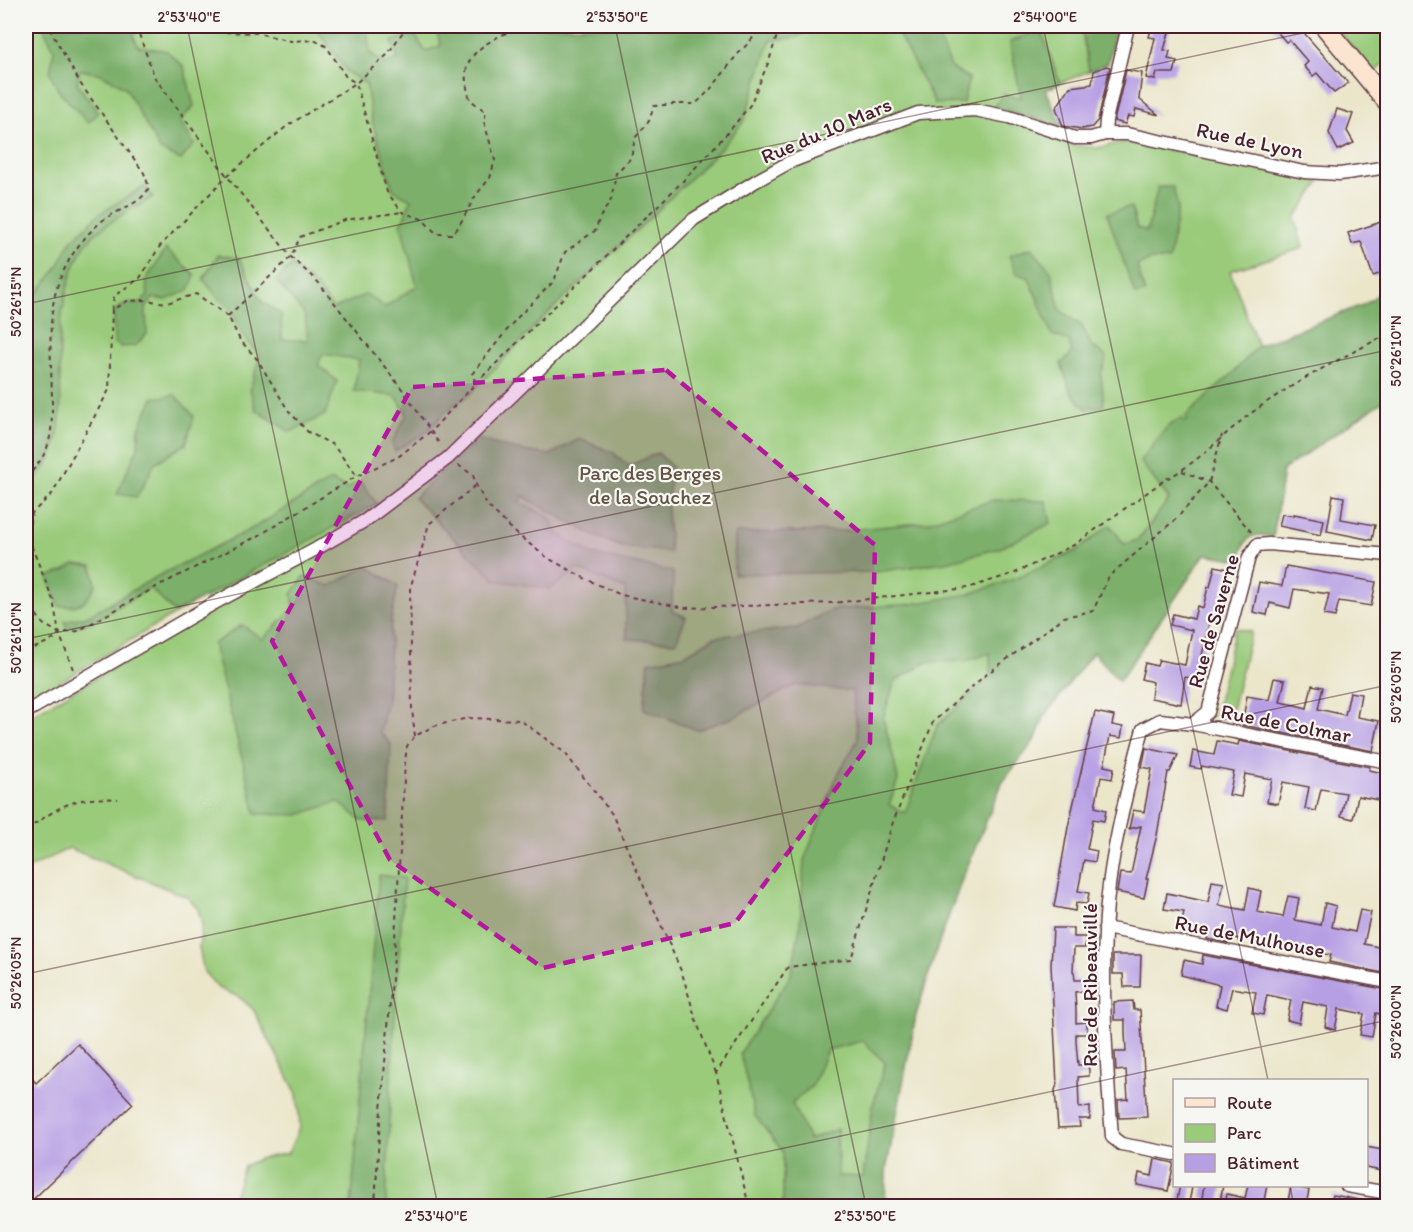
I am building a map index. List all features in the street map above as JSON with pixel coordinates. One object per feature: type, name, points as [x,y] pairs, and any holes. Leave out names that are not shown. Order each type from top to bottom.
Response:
[{"type":"street","points":[[1106,134],[1106,120],[1128,26]]},
{"type":"street","points":[[1324,26],[1388,103]]},
{"type":"street","name":"Rue du 10 Mars","points":[[26,712],[211,605],[366,520],[448,458],[694,219],[790,162],[918,113],[975,110],[1008,117],[1075,138],[1091,138],[1106,134]]},
{"type":"street","name":"Rue de Lyon","points":[[1106,134],[1127,134],[1304,172],[1340,174],[1388,167]]},
{"type":"street","name":"Rue de Saverne","points":[[1193,724],[1208,712],[1249,557],[1257,545],[1269,544],[1388,555]]},
{"type":"street","name":"Rue de Colmar","points":[[1143,729],[1160,720],[1193,724],[1388,762]]},
{"type":"street","name":"Rue de Ribeauvillé","points":[[1143,729],[1109,884],[1105,928],[1105,990],[1112,1137],[1121,1144],[1173,1154]]},
{"type":"street","name":"Rue de Mulhouse","points":[[1105,928],[1388,982]]},
{"type":"street","points":[[1357,1187],[1388,1193]]},
{"type":"path","points":[[26,478],[37,466],[47,448],[52,422],[51,325],[57,287],[79,242],[104,219],[145,195],[149,187],[144,173],[80,82],[48,26]]},
{"type":"path","points":[[402,212],[387,192],[356,83],[346,77],[327,47],[316,40],[291,41],[257,33],[188,31],[136,26],[155,78],[227,176],[291,257],[318,282],[402,389],[448,458],[473,475],[487,505],[519,536],[548,558],[586,579],[621,595],[685,608],[832,603],[968,588],[1015,573],[1074,544],[1166,479],[1182,471],[1252,412],[1319,369],[1378,339],[1388,337]]},
{"type":"path","points":[[78,683],[59,633],[53,600],[27,535],[32,513],[52,494],[109,390],[114,296],[140,278],[160,246],[227,176],[287,126],[356,83],[387,55],[407,26]]},
{"type":"path","points":[[228,316],[291,257],[300,237],[345,220],[402,212],[422,219],[436,234],[452,234],[458,229],[476,195],[490,178],[495,160],[484,122],[486,112],[471,100],[467,89],[465,75],[468,62],[487,41],[520,26]]},
{"type":"path","points":[[476,383],[472,374],[515,320],[554,281],[565,252],[596,230],[598,219],[611,200],[616,173],[631,158],[635,138],[649,122],[654,106],[695,104],[724,74],[734,58],[757,32],[759,26]]},
{"type":"path","points":[[26,600],[44,624],[59,633],[78,630],[156,587],[258,536],[357,476],[398,457],[431,431],[476,383],[684,180],[731,129],[750,105],[769,61],[780,26]]},
{"type":"path","points":[[112,310],[127,301],[144,300],[167,303],[196,294],[228,316],[240,340],[257,359],[288,410],[308,432],[333,445],[357,476]]},
{"type":"path","points":[[716,1073],[788,967],[851,959],[892,825],[933,722],[983,677],[1064,617],[1093,611],[1109,576],[1178,518],[1209,482],[1222,435]]},
{"type":"path","points":[[1182,471],[1209,482],[1250,529],[1257,545]]},
{"type":"path","points":[[415,736],[412,709],[410,589],[429,524],[476,485]]},
{"type":"path","points":[[26,652],[54,639],[59,633]]},
{"type":"path","points":[[375,1206],[407,746],[415,736],[434,726],[468,718],[520,720],[565,753],[612,814],[682,973],[696,1020],[716,1073],[749,1206]]},
{"type":"path","points":[[26,830],[75,800],[92,797],[118,799]]},
{"type":"highlighted area","points":[[666,370],[875,545],[870,743],[735,923],[543,968],[390,860],[272,641],[412,387]]},
{"type":"green space","name":"Parc des Berges de la Souchez","points":[[26,26],[1116,26],[1108,63],[1046,89],[1069,145],[1098,148],[1128,141],[1320,182],[1295,218],[1303,248],[1230,271],[1258,346],[1365,304],[1387,288],[1387,383],[1382,386],[1387,398],[1283,470],[1273,537],[1258,535],[1249,538],[1239,560],[1205,554],[1119,681],[1093,652],[1044,717],[1036,738],[1002,783],[961,882],[916,1015],[886,1170],[885,1206],[231,1206],[244,1166],[259,1159],[288,1153],[300,1126],[297,1094],[253,1009],[239,997],[218,988],[204,972],[199,948],[202,924],[198,909],[187,897],[69,848],[26,870],[26,718],[208,613],[205,596],[26,702]]},
{"type":"green space","points":[[148,26],[133,34],[138,46],[167,51],[184,67],[194,106],[180,121],[194,144],[181,160],[160,150],[125,87],[99,73],[80,70],[77,83],[98,113],[88,123],[58,90],[50,73],[54,49],[43,27]]},
{"type":"green space","points":[[315,26],[377,26],[367,29],[370,53],[384,64],[398,59],[392,41],[415,35],[425,51],[441,46],[435,26],[814,26],[798,37],[770,41],[744,121],[723,146],[542,319],[470,394],[448,410],[425,433],[395,451],[392,443],[407,414],[396,396],[354,391],[359,360],[323,354],[318,365],[337,381],[325,415],[290,432],[256,410],[250,389],[260,356],[244,338],[230,307],[218,298],[203,279],[218,255],[239,258],[262,302],[281,314],[282,340],[308,340],[305,315],[276,281],[292,265],[316,286],[333,309],[366,294],[385,307],[417,286],[401,225],[411,199],[393,190],[372,121],[366,84],[347,72]]},
{"type":"green space","points":[[894,26],[934,26],[952,69],[969,78],[963,103],[935,104]]},
{"type":"green space","points":[[1081,26],[1116,26],[1108,63],[1089,71]]},
{"type":"green space","points":[[1335,26],[1387,26],[1387,60],[1374,73]]},
{"type":"green space","points":[[1041,29],[1060,83],[1046,90],[1062,128],[994,107],[1003,94],[1021,98],[1010,42]]},
{"type":"green space","points":[[145,186],[153,197],[115,219],[97,233],[83,248],[74,265],[61,323],[58,433],[52,453],[42,472],[26,488],[26,292],[38,292],[55,271],[72,240],[99,214]]},
{"type":"green space","points":[[1158,187],[1173,187],[1178,208],[1169,260],[1151,260],[1137,266],[1145,293],[1135,295],[1107,213],[1131,207],[1137,228],[1147,231]]},
{"type":"green space","points":[[1031,248],[1051,271],[1060,310],[1082,326],[1091,345],[1107,357],[1101,374],[1104,405],[1086,409],[1071,392],[1061,364],[1072,353],[1069,341],[1052,335],[1029,278],[1016,273],[1009,256]]},
{"type":"green space","points":[[166,249],[195,275],[189,290],[166,300],[153,298],[146,308],[147,334],[135,346],[121,347],[114,342],[114,311],[128,303],[140,304],[148,295],[146,280]]},
{"type":"green space","points":[[1387,288],[1387,383],[1382,386],[1387,398],[1283,470],[1273,537],[1258,535],[1249,538],[1239,560],[1205,554],[1119,681],[1093,652],[1044,717],[1036,738],[1002,783],[961,882],[916,1015],[886,1170],[885,1206],[783,1206],[783,1152],[755,1116],[740,1053],[791,975],[800,927],[804,860],[838,774],[858,739],[852,691],[795,685],[732,718],[697,730],[644,709],[649,662],[685,655],[714,637],[797,628],[831,610],[912,604],[969,594],[1017,578],[1076,551],[1110,525],[1124,544],[1138,540],[1169,499],[1140,461],[1168,426],[1182,418],[1184,422],[1187,421],[1186,416],[1232,374],[1258,346],[1365,304]],"holes":[[[990,653],[990,676],[937,726],[905,813],[889,805],[898,780],[883,718],[895,681],[927,662],[966,661]],[[863,1041],[885,1063],[873,1105],[863,1177],[838,1176],[837,1129],[809,1140],[792,1103],[812,1086],[827,1050]]]},
{"type":"green space","points":[[175,395],[194,416],[186,444],[155,463],[137,497],[117,494],[138,447],[139,428],[153,398]]},
{"type":"green space","points":[[477,439],[516,450],[550,455],[579,439],[612,452],[629,466],[658,453],[672,467],[667,510],[670,552],[622,547],[593,535],[523,496],[519,502],[549,517],[559,535],[592,554],[673,572],[672,611],[686,617],[676,642],[627,639],[625,589],[578,569],[550,589],[495,580],[414,498]]},
{"type":"green space","points":[[331,480],[347,489],[360,481],[377,504],[175,613],[150,588],[98,618],[66,628],[65,621],[87,616],[158,576],[257,526]]},
{"type":"green space","points":[[993,500],[1046,501],[1051,523],[1000,548],[946,562],[876,572],[734,574],[735,533],[841,531],[928,522]]},
{"type":"green space","points":[[75,564],[92,566],[96,585],[82,603],[73,606],[59,606],[48,577]]},
{"type":"green space","points":[[367,566],[398,586],[391,620],[387,701],[380,732],[391,744],[388,821],[362,821],[338,802],[298,815],[256,814],[213,644],[242,625],[263,639],[294,608],[292,594],[304,577],[330,586]]},
{"type":"green space","points":[[1235,628],[1251,632],[1230,718],[1215,715]]},
{"type":"green space","points":[[379,875],[404,878],[391,1080],[386,1206],[351,1206]]},
{"type":"building","points":[[1152,26],[1171,26],[1164,50],[1170,51],[1168,59],[1177,61],[1174,73],[1157,73],[1155,80],[1146,78],[1155,38],[1149,37]]},
{"type":"building","points":[[1272,26],[1298,26],[1348,83],[1334,93],[1317,73],[1313,76],[1304,66],[1308,62],[1289,40],[1286,42]]},
{"type":"building","points":[[1106,66],[1110,67],[1098,120],[1092,127],[1082,129],[1063,126],[1056,108],[1070,87],[1092,84],[1094,71]]},
{"type":"building","points":[[1126,70],[1142,73],[1139,99],[1159,115],[1136,109],[1134,117],[1128,116],[1125,124],[1114,121]]},
{"type":"building","points":[[1337,109],[1353,114],[1347,131],[1354,143],[1338,150],[1329,133]]},
{"type":"building","points":[[1381,222],[1388,242],[1388,271],[1373,276],[1361,242],[1352,244],[1348,233]]},
{"type":"building","points":[[1333,495],[1344,497],[1341,519],[1375,525],[1372,540],[1327,531]]},
{"type":"building","points":[[1282,514],[1324,520],[1321,535],[1279,526]]},
{"type":"building","points":[[1215,566],[1228,569],[1216,619],[1210,618],[1197,679],[1185,677],[1181,704],[1151,698],[1153,682],[1141,679],[1145,663],[1157,666],[1159,660],[1185,665],[1192,630],[1170,625],[1173,614],[1194,619],[1197,606],[1203,608]]},
{"type":"building","points":[[1286,566],[1376,582],[1371,606],[1339,601],[1335,617],[1324,615],[1329,594],[1294,589],[1290,608],[1270,603],[1267,615],[1253,612],[1259,582],[1282,586]]},
{"type":"building","points":[[1274,678],[1285,680],[1280,702],[1307,708],[1312,685],[1323,687],[1318,709],[1345,715],[1350,692],[1361,694],[1357,717],[1379,721],[1373,751],[1242,725],[1247,696],[1269,700]]},
{"type":"building","points":[[1095,712],[1114,716],[1112,725],[1123,727],[1121,738],[1110,736],[1104,766],[1114,768],[1112,779],[1101,777],[1095,807],[1106,810],[1104,821],[1093,819],[1087,849],[1097,851],[1095,862],[1084,860],[1078,891],[1089,893],[1087,904],[1076,903],[1075,911],[1054,907],[1068,827]]},
{"type":"building","points":[[1217,741],[1238,745],[1239,741],[1370,767],[1369,770],[1388,774],[1388,802],[1358,796],[1353,819],[1341,816],[1346,793],[1321,789],[1316,811],[1305,809],[1309,787],[1283,782],[1278,804],[1267,802],[1272,779],[1245,774],[1241,797],[1229,795],[1234,772],[1202,766],[1201,769],[1190,767],[1193,751],[1214,755]]},
{"type":"building","points":[[1146,748],[1178,755],[1168,772],[1144,898],[1117,892],[1120,873],[1131,874],[1141,826],[1129,829],[1133,810],[1144,812],[1152,769],[1142,767]]},
{"type":"building","points":[[1212,881],[1224,883],[1219,905],[1245,910],[1249,888],[1261,891],[1257,912],[1283,917],[1288,896],[1299,898],[1295,920],[1321,925],[1325,903],[1336,906],[1332,927],[1355,932],[1360,910],[1371,912],[1364,944],[1388,949],[1388,974],[1329,962],[1331,955],[1229,937],[1228,943],[1207,939],[1208,932],[1181,927],[1184,912],[1164,909],[1167,893],[1208,902]]},
{"type":"building","points":[[1053,928],[1074,928],[1074,937],[1085,937],[1085,948],[1074,948],[1073,972],[1075,980],[1086,980],[1086,991],[1075,992],[1076,1023],[1087,1022],[1087,1034],[1076,1034],[1078,1065],[1088,1065],[1089,1071],[1089,1076],[1078,1077],[1079,1108],[1090,1107],[1090,1119],[1079,1119],[1080,1127],[1058,1128],[1051,965]]},
{"type":"building","points":[[1113,955],[1141,955],[1140,987],[1124,987],[1123,974],[1113,974]]},
{"type":"building","points":[[1203,955],[1388,990],[1388,1016],[1376,1013],[1372,1037],[1360,1035],[1364,1014],[1339,1009],[1335,1030],[1325,1027],[1328,1007],[1303,1002],[1299,1023],[1287,1020],[1291,1000],[1267,995],[1263,1015],[1252,1013],[1256,992],[1232,988],[1227,1009],[1216,1006],[1220,985],[1181,975],[1184,960],[1202,964]]},
{"type":"building","points":[[1133,1001],[1134,1010],[1140,1010],[1147,1117],[1119,1118],[1118,1100],[1128,1099],[1126,1070],[1116,1071],[1115,1052],[1126,1052],[1125,1020],[1114,1020],[1114,1002]]},
{"type":"building","points":[[78,1044],[133,1104],[26,1206],[26,1072],[36,1083]]},
{"type":"building","points":[[1368,1147],[1388,1151],[1388,1172],[1368,1168]]},
{"type":"building","points":[[1155,1159],[1173,1163],[1168,1191],[1137,1185],[1139,1173],[1152,1176]]},
{"type":"building","points":[[1180,1187],[1192,1187],[1189,1203],[1177,1200]]},
{"type":"building","points":[[1204,1187],[1223,1187],[1220,1202],[1202,1198]]},
{"type":"building","points":[[1248,1187],[1267,1187],[1263,1206],[1225,1206],[1227,1194],[1245,1198]]},
{"type":"building","points":[[1291,1187],[1309,1190],[1306,1206],[1287,1206]]},
{"type":"building","points":[[1333,1195],[1365,1201],[1364,1206],[1330,1206]]}]
